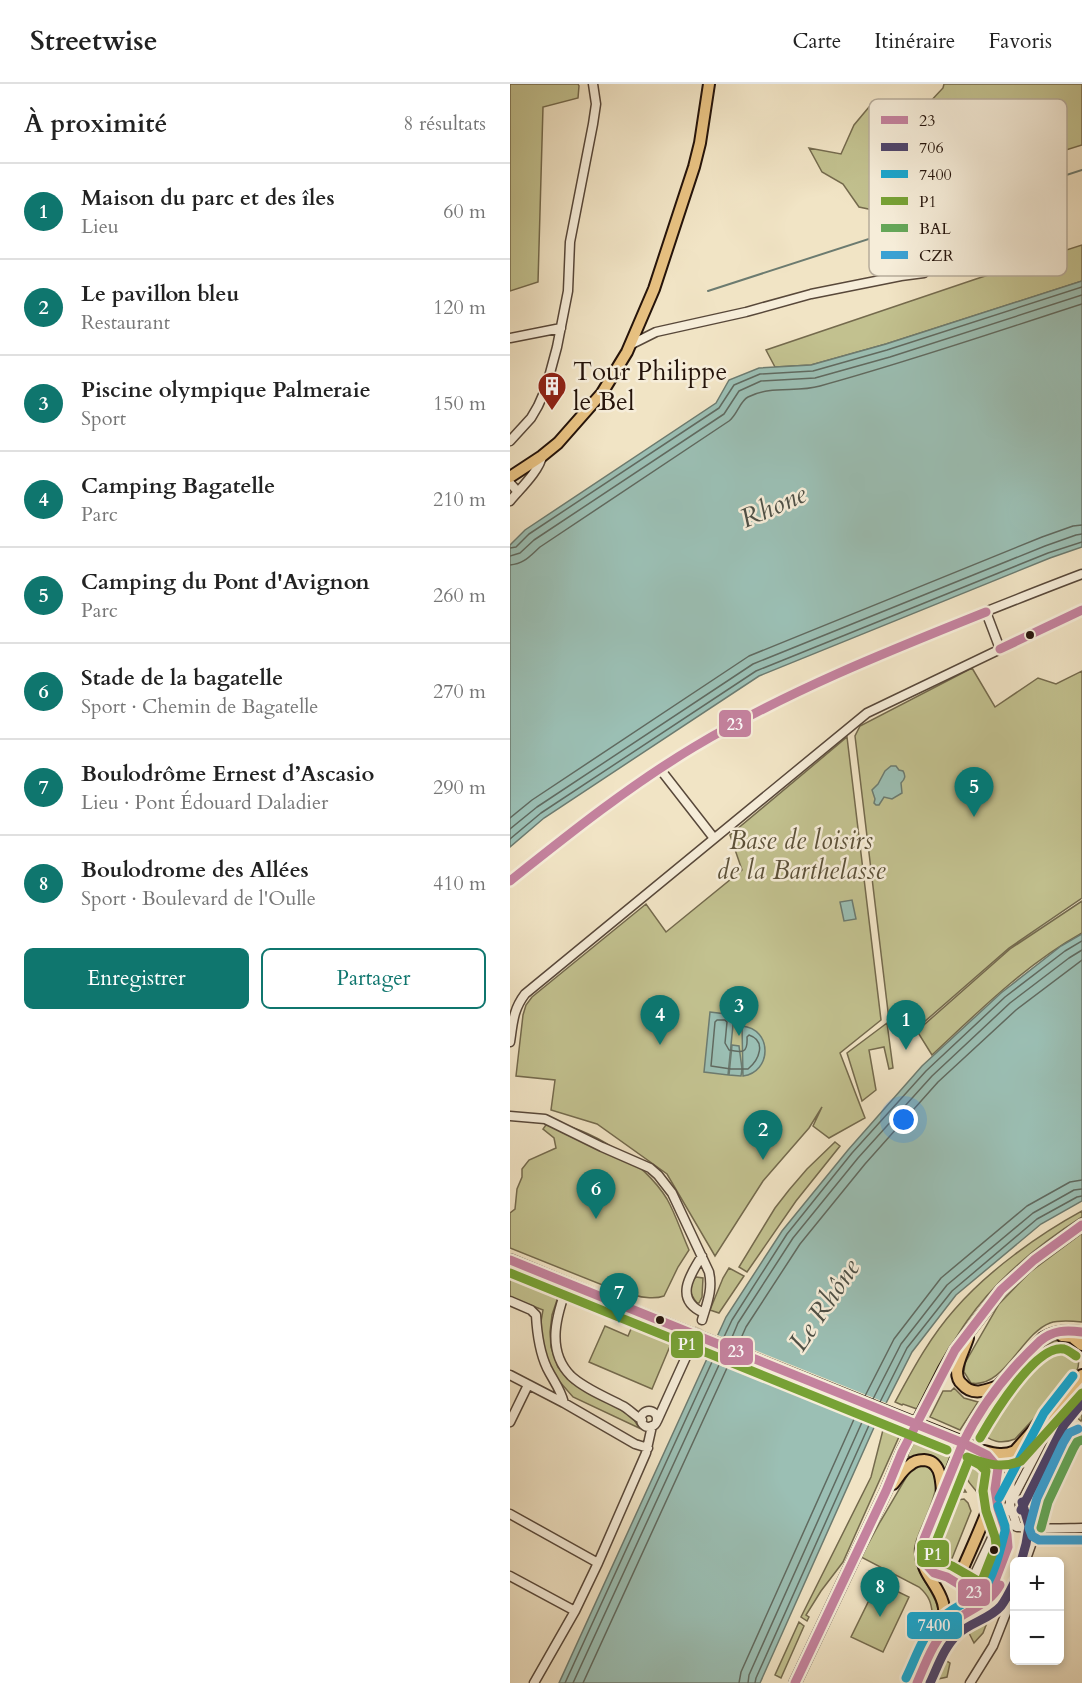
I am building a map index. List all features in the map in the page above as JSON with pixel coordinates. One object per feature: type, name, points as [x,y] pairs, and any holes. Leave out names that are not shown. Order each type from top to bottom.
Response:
[{"type":"main road","points":[[510,477],[558,443],[602,393],[630,345],[654,289],[694,167],[709,84]]},
{"type":"main road","points":[[795,1683],[886,1491],[902,1452],[955,1350],[1001,1290],[1021,1271],[1082,1225]]},
{"type":"main road","points":[[510,1260],[960,1442],[989,1457],[998,1468],[997,1482],[963,1568],[952,1576],[943,1577],[930,1570],[922,1560]]},
{"type":"main road","points":[[972,1327],[957,1371],[958,1381],[965,1388],[974,1392],[982,1392],[998,1386]]},
{"type":"main road","points":[[917,1683],[936,1643],[944,1619],[943,1604],[938,1591],[926,1573],[921,1554],[924,1539],[963,1443],[998,1386],[1043,1338],[1051,1333],[1082,1332]]},
{"type":"main road","points":[[1034,1347],[1048,1339],[1064,1336],[1082,1345]]},
{"type":"main road","points":[[978,1450],[994,1454],[1007,1454],[1015,1451],[1082,1375]]},
{"type":"main road","points":[[886,1491],[909,1465],[922,1460],[934,1464],[938,1469],[941,1475],[942,1494]]},
{"type":"street","points":[[510,441],[531,418],[538,406],[551,371],[561,328],[568,291],[570,242],[596,104],[593,84]]},
{"type":"street","points":[[630,345],[656,332],[746,312],[812,294],[901,276]]},
{"type":"street","points":[[639,324],[653,328],[656,332]]},
{"type":"street","points":[[510,338],[561,328]]},
{"type":"street","points":[[510,501],[542,460],[542,456]]},
{"type":"street","points":[[510,483],[518,492]]},
{"type":"street","points":[[510,880],[631,788],[692,748],[750,715],[811,684],[876,656],[1081,577]]},
{"type":"street","points":[[510,1042],[513,1015],[517,1004],[525,994],[713,837],[867,713],[1082,610]]},
{"type":"street","points":[[986,612],[1000,649]]},
{"type":"street","points":[[660,769],[713,837]]},
{"type":"street","points":[[510,1116],[545,1119],[650,1168],[658,1175],[672,1193],[702,1256],[709,1272],[710,1297],[703,1317],[686,1297],[690,1278],[702,1256]]},
{"type":"street","points":[[690,1278],[709,1272]]},
{"type":"street","points":[[568,1284],[555,1324],[555,1342],[562,1363],[570,1375],[582,1384],[649,1419]]},
{"type":"street","points":[[510,1301],[531,1310],[536,1315],[541,1350],[548,1369],[561,1390],[564,1403]]},
{"type":"street","points":[[534,1683],[575,1611],[598,1563],[648,1448],[649,1419],[672,1390],[690,1346]]},
{"type":"street","points":[[510,1375],[635,1444],[648,1448]]},
{"type":"street","points":[[936,1643],[963,1600],[1054,1419],[1082,1383]]},
{"type":"street","points":[[510,1422],[528,1385]]},
{"type":"street","points":[[1027,1557],[1048,1502],[1073,1449],[1077,1442],[1082,1440]]},
{"type":"street","points":[[994,1454],[1000,1458],[1011,1475],[1010,1504],[1020,1527]]},
{"type":"street","points":[[995,1489],[1002,1520],[1008,1525],[1082,1528]]},
{"type":"street","points":[[510,1514],[598,1563]]},
{"type":"street","points":[[510,1576],[575,1611]]},
{"type":"street","points":[[970,1683],[993,1646],[1010,1601]]},
{"type":"green space","points":[[510,84],[578,84],[579,86],[578,98],[543,107],[538,282],[510,291]]},
{"type":"green space","points":[[944,84],[1082,84],[1082,145],[1067,150],[1067,99],[933,99]]},
{"type":"green space","points":[[869,107],[869,209],[859,207],[843,184],[822,172],[809,148],[841,154],[854,125]]},
{"type":"green space","points":[[1082,245],[1082,281],[886,344],[811,365],[775,367],[766,350],[985,276],[1067,276],[1067,250]]},
{"type":"green space","points":[[972,668],[995,707],[1038,678],[1056,684],[1082,671],[1082,898],[1009,948],[915,1030],[889,1020],[855,736],[860,726]]},
{"type":"green space","name":"Base de loisirs de la Barthelasse","points":[[847,737],[881,1020],[840,1053],[865,1118],[829,1138],[813,1126],[822,1107],[809,1128],[763,1181],[715,1256],[667,1174],[597,1124],[551,1110],[555,1080],[516,1076],[523,1015],[532,997],[646,904],[666,932],[742,870],[730,835]]},
{"type":"green space","points":[[1082,901],[1082,933],[1022,974],[932,1055],[917,1031],[1010,949]]},
{"type":"green space","points":[[887,1023],[893,1068],[889,1069],[884,1047],[869,1050],[876,1090],[862,1101],[847,1053]]},
{"type":"green space","points":[[548,1122],[581,1131],[615,1148],[645,1172],[667,1199],[689,1250],[664,1296],[645,1297],[623,1290],[615,1290],[510,1248],[510,1213],[515,1209],[522,1169],[529,1160],[556,1148],[554,1138],[543,1129]]},
{"type":"green space","points":[[835,1142],[840,1146],[796,1201],[747,1272],[739,1267],[775,1208],[807,1169]]},
{"type":"green space","points":[[1082,1211],[1082,1217],[1019,1263],[979,1305],[953,1342],[917,1409],[895,1402],[930,1342],[968,1295],[1014,1255]]},
{"type":"green space","points":[[1082,1233],[1082,1322],[1050,1323],[1030,1338],[1003,1370],[993,1378],[983,1383],[971,1383],[964,1372],[965,1363],[999,1304],[1030,1272]]},
{"type":"green space","points":[[729,1268],[744,1276],[719,1313],[710,1310],[723,1278]]},
{"type":"green space","points":[[510,1271],[553,1288],[557,1295],[550,1332],[551,1347],[558,1367],[572,1383],[632,1416],[639,1428],[573,1397],[553,1374],[547,1362],[540,1327],[543,1310],[510,1297]]},
{"type":"green space","points":[[696,1277],[703,1278],[702,1297],[699,1303],[690,1290]]},
{"type":"green space","points":[[634,1322],[673,1339],[652,1389],[589,1362],[605,1326],[628,1336]]},
{"type":"green space","points":[[1063,1340],[1072,1345],[1077,1353],[1079,1363],[1076,1373],[1015,1439],[1001,1442],[988,1438],[982,1430],[992,1405],[1047,1345]]},
{"type":"green space","points":[[954,1388],[964,1398],[978,1402],[960,1430],[930,1417],[943,1391],[951,1391]]},
{"type":"green space","points":[[1082,1394],[1082,1419],[1081,1421],[1074,1415],[1065,1424],[1069,1429],[1057,1459],[1055,1458],[1052,1463],[1043,1489],[1033,1473],[1067,1412]]},
{"type":"green space","points":[[885,1422],[902,1430],[843,1562],[806,1615],[809,1617],[807,1621],[801,1617],[871,1477]]},
{"type":"green space","points":[[1036,1433],[1033,1451],[1023,1459],[1019,1453]]},
{"type":"green space","points":[[917,1434],[955,1450],[946,1472],[939,1463],[927,1456],[911,1458],[907,1455]]},
{"type":"green space","points":[[968,1454],[975,1457],[974,1460],[989,1471],[989,1485],[983,1503],[966,1477],[965,1464]]},
{"type":"green space","points":[[922,1465],[932,1470],[936,1478],[936,1489],[915,1546],[915,1557],[938,1608],[935,1627],[930,1601],[919,1587],[861,1557],[911,1469]]},
{"type":"green space","points":[[958,1469],[960,1482],[966,1492],[948,1495]]},
{"type":"green space","points":[[1029,1481],[1037,1490],[1028,1513],[1023,1508]]},
{"type":"green space","points":[[964,1499],[971,1511],[949,1566],[936,1559],[935,1547],[953,1502]]},
{"type":"green space","points":[[878,1582],[909,1597],[883,1652],[851,1637]]},
{"type":"green space","points":[[982,1617],[988,1620],[983,1633],[974,1643],[966,1627]]},
{"type":"green space","points":[[799,1622],[804,1626],[781,1678],[775,1675]]},
{"type":"green space","points":[[942,1658],[950,1663],[947,1677],[938,1679],[938,1669]]},
{"type":"water","name":"Rhone","points":[[1082,281],[1082,547],[759,676],[544,818],[510,847],[510,545],[525,530],[716,403],[729,380],[759,368],[811,365],[886,344]]},
{"type":"water","points":[[891,766],[896,766],[904,773],[905,777],[901,783],[902,793],[892,799],[884,797],[879,805],[876,805],[872,790]]},
{"type":"water","points":[[852,900],[856,919],[844,921],[840,902]]},
{"type":"water","name":"Le Rhône","points":[[1082,934],[1082,1201],[1041,1224],[956,1295],[912,1352],[876,1423],[760,1683],[559,1683],[726,1317],[782,1231],[848,1150],[922,1066],[1001,993],[1061,946]]},
{"type":"water","points":[[710,1012],[734,1015],[728,1075],[704,1072]]},
{"type":"water","points":[[742,1026],[752,1029],[759,1035],[764,1042],[765,1051],[764,1059],[759,1067],[753,1073],[743,1076]]},
{"type":"water","points":[[732,1045],[739,1046],[741,1076],[729,1075]]},
{"type":"pier","points":[[715,1334],[889,1404],[882,1418],[809,1390],[708,1349]]},
{"type":"waterway","points":[[1067,175],[1082,170]]},
{"type":"waterway","points":[[708,291],[869,239]]},
{"type":"tunnel","points":[[691,1346],[702,1320]]},
{"type":"transit line","name":"23","points":[[1000,649],[1082,610]]},
{"type":"transit line","name":"23","points":[[510,881],[623,794],[670,762],[729,727],[837,674],[986,612]]},
{"type":"transit line","name":"23","points":[[795,1683],[886,1491],[902,1452],[955,1350],[1001,1290],[1034,1260],[1082,1225]]},
{"type":"transit line","name":"23","points":[[510,1260],[963,1443]]},
{"type":"transit line","name":"P1","points":[[510,1273],[947,1450]]},
{"type":"transit line","name":"23","points":[[963,1443],[997,1389],[1040,1341],[1060,1332],[1082,1332]]},
{"type":"transit line","name":"P1","points":[[980,1438],[1016,1383],[1041,1357],[1053,1350],[1064,1349],[1076,1356]]},
{"type":"transit line","name":"7400","points":[[999,1498],[1044,1413],[1073,1376]]},
{"type":"transit line","name":"P1","points":[[967,1457],[994,1465],[1007,1465],[1021,1461],[1082,1393]]},
{"type":"transit line","name":"706","points":[[1021,1510],[1064,1425],[1082,1403]]},
{"type":"transit line","name":"CZR","points":[[1078,1429],[1069,1433],[1063,1443],[1037,1498],[1029,1528],[1032,1536],[1039,1540],[1082,1540]]},
{"type":"transit line","name":"BAL","points":[[1041,1528],[1048,1502],[1073,1449],[1077,1442],[1082,1440]]},
{"type":"transit line","name":"23","points":[[963,1443],[987,1455],[998,1468],[995,1489],[1008,1547],[993,1586],[985,1592],[976,1593],[947,1577],[934,1573],[922,1560],[921,1554],[924,1539],[963,1443]]},
{"type":"transit line","name":"P1","points":[[969,1459],[986,1471],[983,1491],[996,1545],[983,1578],[978,1581],[941,1562],[933,1554],[969,1459]]},
{"type":"transit line","name":"706","points":[[1022,1502],[1029,1526],[1022,1557]]},
{"type":"transit line","name":"7400","points":[[906,1678],[922,1643],[935,1624],[946,1614],[981,1592],[989,1580],[1005,1531],[998,1506]]},
{"type":"transit line","name":"23","points":[[917,1683],[941,1635],[959,1617],[985,1602],[1000,1585]]},
{"type":"transit line","name":"706","points":[[930,1683],[953,1639],[963,1630],[997,1610],[1010,1590]]},
{"type":"place","name":"Tour Philippe le Bel","points":[[552,412]]},
{"type":"place","name":"Camping du Pont d'Avignon","points":[[974,817]]},
{"type":"place","name":"Piscine olympique Palmeraie","points":[[739,1036]]},
{"type":"place","name":"Camping Bagatelle","points":[[660,1045]]},
{"type":"place","name":"Maison du parc et des îles","points":[[906,1050]]},
{"type":"place","name":"Le pavillon bleu","points":[[763,1160]]},
{"type":"place","name":"Stade de la bagatelle","points":[[596,1219]]},
{"type":"place","name":"Boulodrôme Ernest d’Ascasio","points":[[619,1323]]},
{"type":"place","name":"Boulodrome des Allées","points":[[880,1617]]}]
